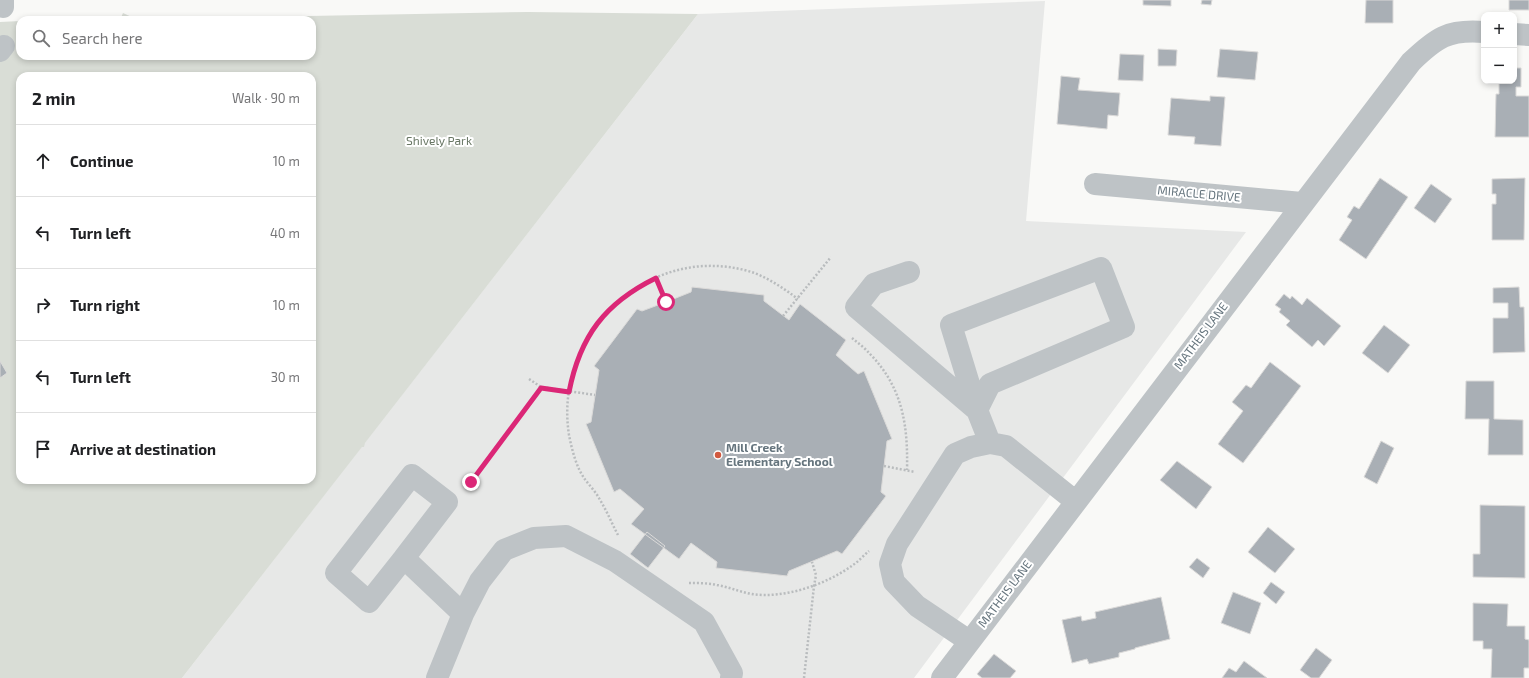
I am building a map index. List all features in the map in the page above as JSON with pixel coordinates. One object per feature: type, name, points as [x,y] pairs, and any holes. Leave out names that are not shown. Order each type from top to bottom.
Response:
[{"type":"street","name":"MATHEIS LANE","points":[[942,678],[1075,501],[1411,62],[1442,36],[1457,32],[1481,32]]},
{"type":"street","points":[[1517,34],[1529,35]]},
{"type":"street","name":"MIRACLE DRIVE","points":[[1095,184],[1302,203]]},
{"type":"street","points":[[977,410],[990,384],[1124,327],[1102,268],[951,325],[977,410],[990,443]]},
{"type":"street","points":[[909,272],[874,284],[856,307],[977,410]]},
{"type":"street","points":[[969,641],[917,606],[894,582],[890,564],[897,544],[955,454],[971,446],[990,443],[1006,446],[1075,501]]},
{"type":"street","points":[[412,475],[447,502],[404,558],[369,602],[336,572],[412,475]]},
{"type":"street","points":[[437,678],[463,614],[480,581],[504,550],[534,538],[566,536],[615,562],[704,622],[732,673],[731,678]]},
{"type":"street","points":[[404,558],[463,614]]},
{"type":"path","points":[[783,316],[832,257]]},
{"type":"path","points":[[621,540],[600,500],[583,476],[575,457],[569,435],[568,411],[572,374],[581,351],[593,329],[604,314],[620,299],[636,288],[671,272],[691,267],[707,266],[748,271],[767,279],[798,299]]},
{"type":"path","points":[[656,278],[666,302]]},
{"type":"path","points":[[852,338],[871,354],[882,369],[894,389],[902,407],[906,424],[908,445],[907,470]]},
{"type":"path","points":[[529,379],[541,388],[594,395]]},
{"type":"path","points":[[471,482],[541,388]]},
{"type":"path","points":[[884,466],[918,472]]},
{"type":"path","points":[[804,678],[816,575],[812,562]]},
{"type":"path","points":[[682,582],[716,585],[736,591],[754,594],[772,594],[814,586]]},
{"type":"shaded area","name":"Mill Creek Elementary School","points":[[1045,1],[1026,221],[1246,232],[914,678],[182,678],[698,14]]},
{"type":"green space","name":"Shively Park","points":[[528,12],[698,14],[365,443],[364,447],[362,447],[182,678],[0,678],[0,22],[16,21],[16,60],[316,60],[316,16],[304,16]]},
{"type":"green space","name":"Shively Park","points":[[123,13],[130,16],[122,16]]},
{"type":"building","points":[[1143,0],[1171,0],[1171,6],[1143,5]]},
{"type":"building","points":[[1202,0],[1212,0],[1211,5],[1201,4]]},
{"type":"building","points":[[1366,0],[1393,0],[1393,23],[1365,23]]},
{"type":"building","points":[[1509,0],[1529,0],[1529,10],[1509,10]]},
{"type":"building","points":[[1158,49],[1177,50],[1176,66],[1158,66]]},
{"type":"building","points":[[1220,49],[1258,52],[1255,80],[1217,77]]},
{"type":"building","points":[[1120,54],[1144,55],[1143,81],[1118,80]]},
{"type":"building","points":[[1517,68],[1521,68],[1521,87],[1516,87],[1516,96],[1529,96],[1529,137],[1495,137],[1496,94],[1499,94],[1499,84],[1517,84]]},
{"type":"building","points":[[1061,76],[1080,78],[1078,90],[1120,93],[1118,116],[1108,115],[1107,129],[1057,124]]},
{"type":"building","points":[[1210,96],[1225,97],[1221,146],[1194,144],[1195,137],[1168,135],[1171,98],[1210,101]]},
{"type":"building","points":[[1380,178],[1408,197],[1366,259],[1339,240],[1352,220],[1347,217],[1354,206],[1359,209]]},
{"type":"building","points":[[1525,178],[1524,240],[1492,240],[1492,204],[1496,204],[1496,194],[1492,194],[1492,179]]},
{"type":"building","points":[[1431,184],[1452,199],[1435,223],[1414,208]]},
{"type":"building","points":[[692,287],[764,295],[764,301],[789,320],[800,304],[846,340],[836,355],[858,374],[864,371],[892,439],[887,441],[881,492],[886,496],[842,554],[837,551],[789,571],[787,576],[716,568],[717,562],[691,543],[679,559],[631,524],[644,509],[620,489],[614,492],[586,424],[591,422],[599,370],[594,366],[637,309],[642,311],[691,292]]},
{"type":"building","points":[[1519,287],[1520,307],[1524,307],[1525,352],[1493,353],[1493,318],[1508,318],[1508,303],[1493,303],[1493,288]]},
{"type":"building","points":[[1284,294],[1290,299],[1292,296],[1302,305],[1307,298],[1341,326],[1324,346],[1318,340],[1312,347],[1286,325],[1290,321],[1279,312],[1281,309],[1275,305]]},
{"type":"building","points":[[1384,325],[1410,345],[1388,373],[1362,353]]},
{"type":"building","points":[[0,361],[7,373],[0,378]]},
{"type":"building","points":[[1270,362],[1301,386],[1243,463],[1218,444],[1243,411],[1232,402],[1246,385],[1251,388]]},
{"type":"building","points":[[1466,381],[1494,381],[1494,419],[1523,420],[1523,455],[1488,455],[1489,419],[1465,419]]},
{"type":"building","points":[[1381,441],[1394,448],[1377,484],[1364,477]]},
{"type":"building","points":[[1177,461],[1212,487],[1196,509],[1160,480]]},
{"type":"building","points":[[1480,505],[1525,506],[1525,578],[1473,577],[1473,554],[1480,554]]},
{"type":"building","points":[[1268,527],[1295,549],[1275,573],[1248,552]]},
{"type":"building","points":[[647,532],[665,546],[648,568],[630,554]]},
{"type":"building","points":[[1197,558],[1210,568],[1203,578],[1189,567]]},
{"type":"building","points":[[1271,582],[1285,592],[1276,604],[1263,593]]},
{"type":"building","points":[[1233,592],[1261,603],[1250,634],[1221,623]]},
{"type":"building","points":[[1161,597],[1170,639],[1119,653],[1119,657],[1089,664],[1087,659],[1072,663],[1062,620],[1081,616],[1082,621],[1096,618],[1095,612]]},
{"type":"building","points":[[1473,603],[1508,604],[1507,626],[1525,626],[1525,639],[1529,640],[1529,668],[1524,668],[1524,678],[1491,678],[1492,649],[1483,649],[1483,641],[1473,641]]},
{"type":"building","points":[[1316,648],[1332,660],[1319,678],[1311,678],[1300,670]]},
{"type":"building","points":[[994,654],[1016,671],[1010,678],[982,678],[977,674]]},
{"type":"building","points":[[1244,661],[1267,678],[1222,678],[1229,668],[1236,672]]},
{"type":"place","name":"Mill Creek Elementary School","points":[[718,455]]},
{"type":"route","points":[[471,482],[541,388],[569,392],[572,374],[581,351],[593,329],[604,314],[620,299],[636,288],[656,278],[666,302]]}]
